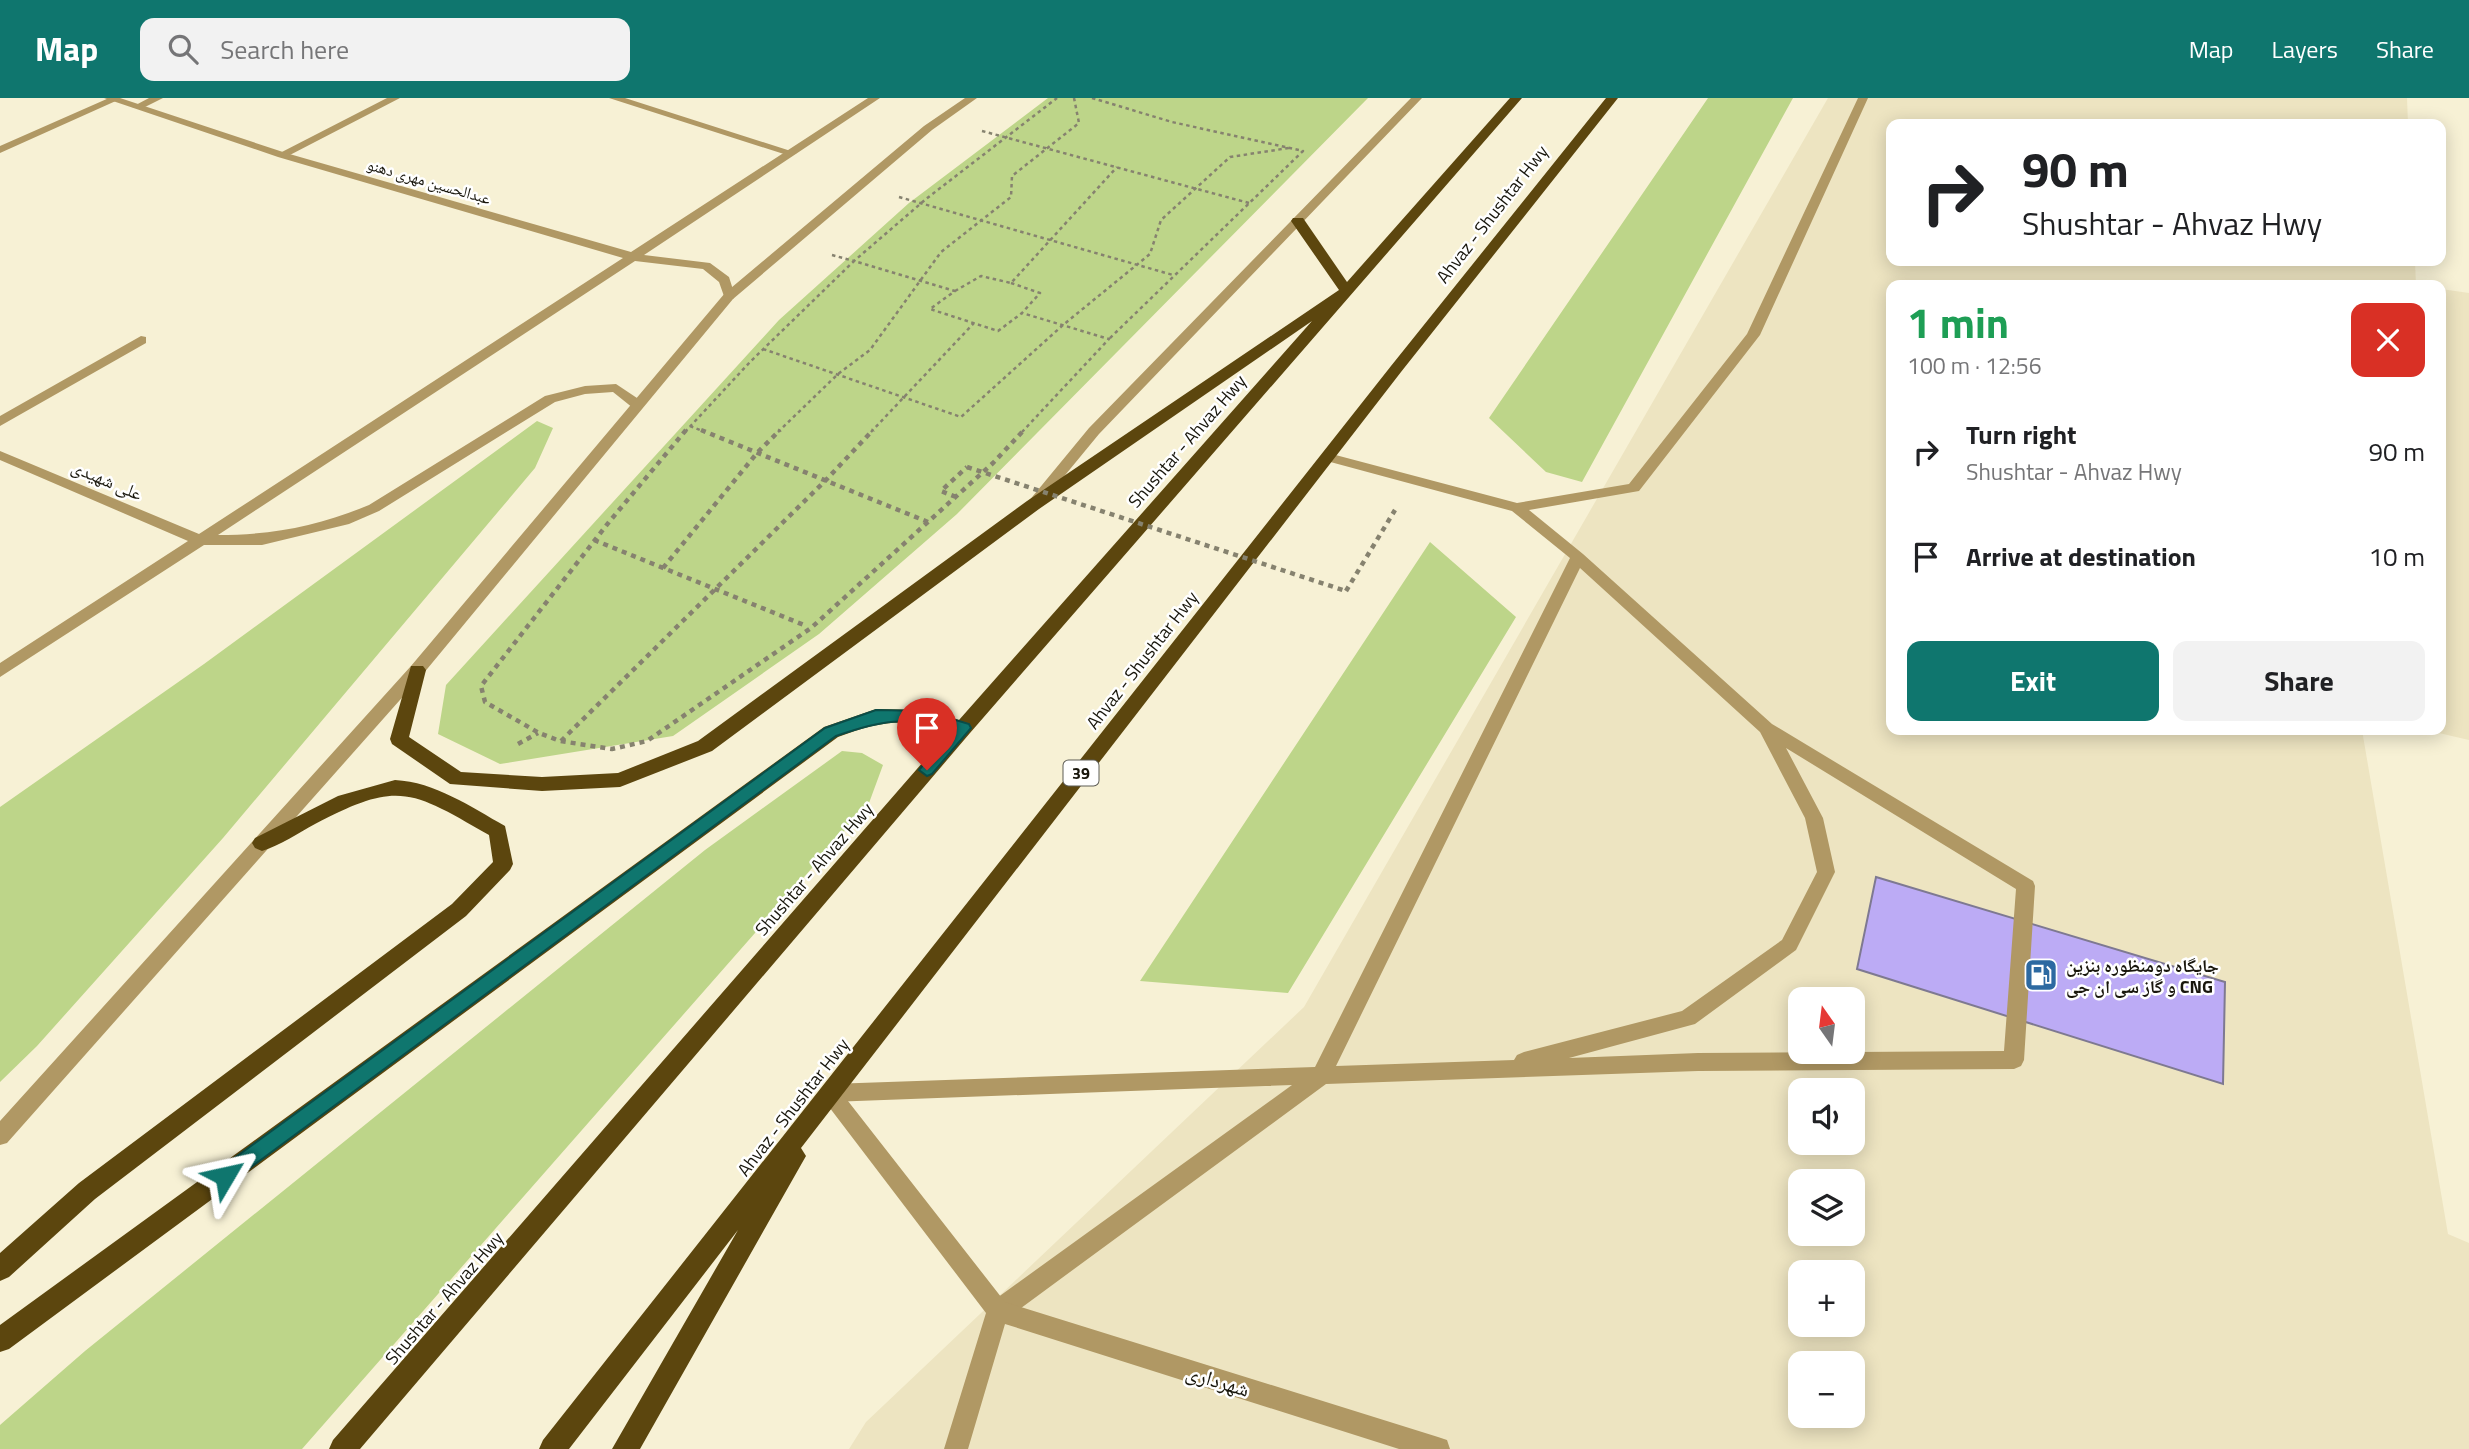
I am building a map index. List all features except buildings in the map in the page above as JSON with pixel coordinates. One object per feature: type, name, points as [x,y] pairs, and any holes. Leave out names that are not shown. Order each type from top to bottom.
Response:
[{"type":"highway","name":"Shushtar - Ahvaz Hwy","points":[[342,1449],[963,728],[1516,98]]},
{"type":"highway","name":"Ahvaz - Shushtar Hwy","points":[[552,1449],[1612,98]]},
{"type":"highway","points":[[418,670],[399,739],[457,779],[542,784],[620,780],[705,746],[1033,505],[1347,291],[1298,220]]},
{"type":"highway","points":[[0,1340],[831,732],[876,716],[926,717],[963,728]]},
{"type":"highway","points":[[0,1269],[87,1192],[459,910],[503,864],[498,831],[448,802],[397,786],[345,801],[262,842]]},
{"type":"highway","points":[[625,1449],[830,1093]]},
{"type":"street","points":[[137,107],[158,98]]},
{"type":"street","points":[[282,155],[395,98]]},
{"type":"street","points":[[614,98],[791,153]]},
{"type":"street","points":[[0,671],[875,98]]},
{"type":"street","points":[[0,1136],[418,670],[729,296],[941,120],[972,98]]},
{"type":"street","points":[[1033,505],[1094,431],[1417,98]]},
{"type":"street","points":[[1517,508],[1634,488],[1753,335],[1863,98]]},
{"type":"street","points":[[0,150],[111,99]]},
{"type":"street","name":"عبدالحسین مهری دهنو","points":[[111,99],[282,155],[634,257],[706,266],[725,280],[729,296]]},
{"type":"street","points":[[0,422],[141,340]]},
{"type":"street","points":[[200,540],[262,540],[345,521],[373,508],[550,399],[585,390],[616,388],[638,405]]},
{"type":"street","name":"علی شهیدی","points":[[0,456],[200,540]]},
{"type":"street","points":[[830,1093],[1698,1062],[2014,1060],[2026,886],[1766,728],[1578,557],[1517,508],[1328,457]]},
{"type":"street","points":[[956,1449],[998,1311],[1321,1076],[1578,557]]},
{"type":"street","points":[[1493,1069],[1688,1018],[1789,945],[1826,872],[1814,818],[1766,728]]},
{"type":"street","points":[[830,1093],[998,1311]]},
{"type":"street","name":"شهرداری","points":[[998,1311],[1438,1449]]},
{"type":"path","points":[[1057,98],[1004,136],[855,261],[763,349],[690,426],[594,540],[481,686],[485,702],[539,733],[560,741],[612,749],[647,741],[811,628],[957,497],[1108,339],[1303,151],[1172,122],[1092,98]]},
{"type":"path","points":[[663,568],[757,453],[838,374],[870,350],[941,252],[1011,197],[1012,176],[1079,123],[1074,98]]},
{"type":"path","points":[[941,120],[1249,203]]},
{"type":"path","points":[[763,349],[961,417],[1063,325],[1150,254],[1161,220],[1230,157],[1289,148]]},
{"type":"path","points":[[1011,284],[1117,167]]},
{"type":"path","points":[[859,187],[1174,276]]},
{"type":"path","points":[[790,245],[955,290]]},
{"type":"path","points":[[981,276],[1011,284],[1040,293],[1022,313],[998,331],[930,309],[955,290],[981,276]]},
{"type":"path","points":[[1022,313],[1108,339]]},
{"type":"path","points":[[560,741],[826,480],[974,323]]},
{"type":"path","points":[[690,426],[928,522]]},
{"type":"path","points":[[957,497],[942,491],[967,467],[1346,591],[1414,480]]},
{"type":"path","points":[[594,540],[811,628]]},
{"type":"shaded area","points":[[1828,98],[2407,98],[2408,119],[1886,119],[1886,266],[2415,266],[2416,280],[1886,280],[1886,735],[2363,735],[2448,1234],[2469,1243],[2469,1449],[849,1449],[866,1422],[1304,1007]]},
{"type":"shaded area","points":[[2446,290],[2469,293],[2469,740],[2446,735]]},
{"type":"green space","points":[[1048,98],[1368,98],[957,514],[819,634],[673,736],[500,764],[438,734],[446,685],[779,320],[909,203]]},
{"type":"green space","points":[[1708,98],[1793,98],[1582,482],[1546,472],[1489,418]]},
{"type":"green space","points":[[537,421],[553,428],[535,468],[223,838],[37,1046],[0,1082],[0,807],[204,664]]},
{"type":"green space","points":[[1430,542],[1516,617],[1288,993],[1140,981]]},
{"type":"green space","points":[[842,751],[862,753],[883,765],[869,803],[302,1449],[0,1449],[0,1425],[85,1351],[705,850]]},
{"type":"place","name":"جایگاه دومنظوره بنزین و گاز سی ان جی CNG","points":[[2041,975]]},
{"type":"route","points":[[225,1176],[831,732],[876,716],[926,717],[963,728],[927,770]]}]
